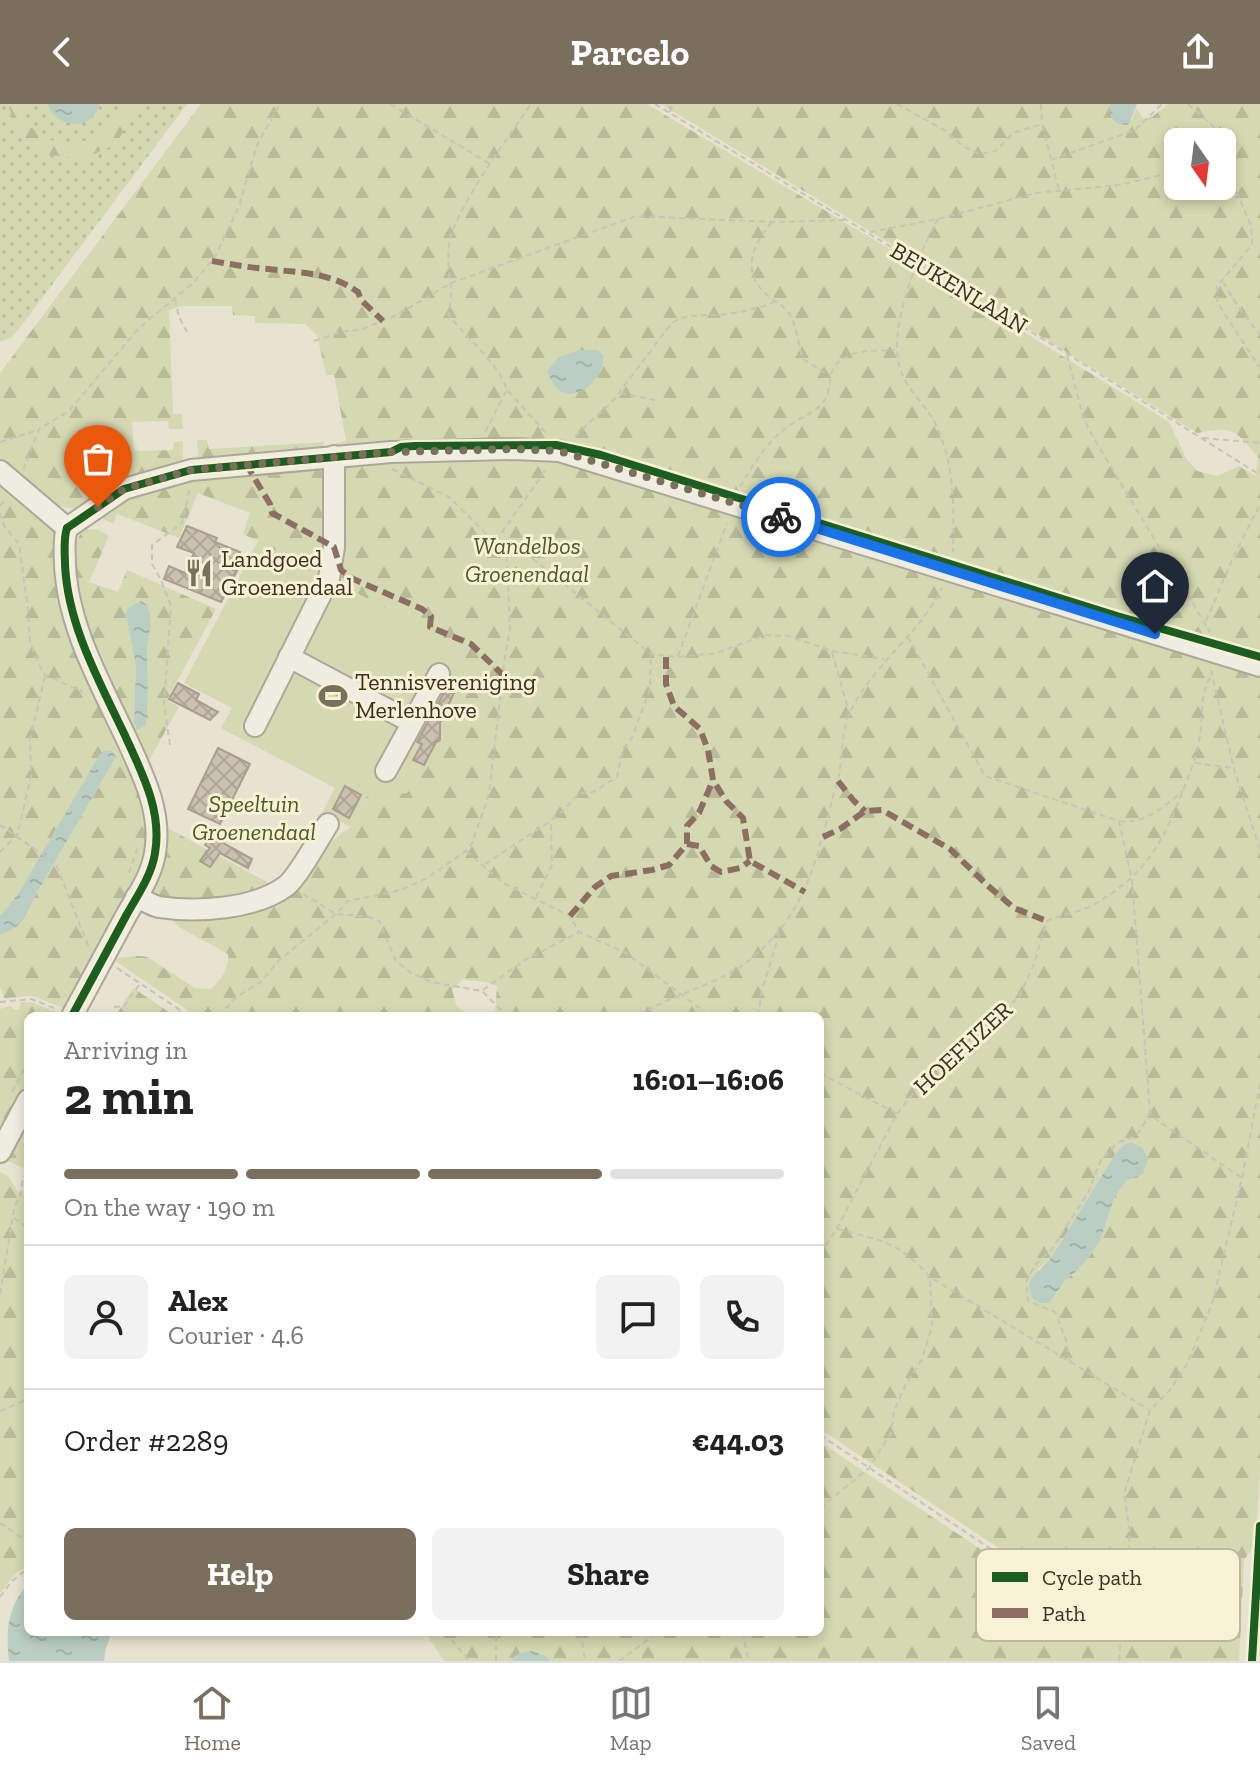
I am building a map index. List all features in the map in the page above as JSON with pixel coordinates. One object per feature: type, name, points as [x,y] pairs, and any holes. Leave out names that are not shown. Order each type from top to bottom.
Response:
[{"type":"street","points":[[69,1012],[103,959],[155,854],[157,829],[154,805],[96,676],[72,609],[66,577],[64,536],[67,528],[124,489],[191,470],[334,456],[502,449],[559,451],[1260,666]]},
{"type":"street","points":[[255,726],[329,578],[334,547],[334,456]]},
{"type":"street","points":[[7,477],[67,528]]},
{"type":"street","points":[[289,657],[411,722]]},
{"type":"street","points":[[386,771],[439,674]]},
{"type":"street","points":[[136,897],[157,907],[196,909],[235,906],[289,885],[328,824]]},
{"type":"street","points":[[0,1152],[18,1100]]},
{"type":"path","points":[[0,442],[39,429],[69,411],[139,328],[192,284],[215,257],[239,206],[257,145],[280,104]]},
{"type":"path","points":[[390,104],[491,165]]},
{"type":"path","points":[[531,104],[460,216],[451,237],[453,299],[448,314],[503,376],[507,390],[559,451]]},
{"type":"path","points":[[670,113],[673,104]]},
{"type":"path","points":[[897,104],[979,154],[996,151],[1013,133],[1042,124]]},
{"type":"path","points":[[1041,104],[1042,124],[1059,191]]},
{"type":"path","points":[[1051,160],[1135,130],[1162,104]]},
{"type":"path","points":[[1188,104],[1214,128]]},
{"type":"path","points":[[868,233],[938,219],[1036,193],[1119,185],[1164,174]]},
{"type":"path","points":[[1236,189],[1251,226],[1252,245],[1217,286],[1217,300],[1260,368]]},
{"type":"path","points":[[314,341],[373,325],[451,283],[636,216],[773,222],[848,220]]},
{"type":"path","points":[[646,1012],[680,994],[730,974],[751,959],[795,912],[823,837],[838,781],[849,713],[885,659],[937,599],[953,564],[952,469],[930,412],[901,373],[897,349],[903,307],[916,261],[938,219]]},
{"type":"path","points":[[773,222],[752,253],[751,265],[756,280],[767,296],[788,312],[796,327],[803,359],[829,375]]},
{"type":"path","points":[[1222,281],[1260,335]]},
{"type":"path","points":[[175,298],[179,317],[187,332]]},
{"type":"path","points":[[495,542],[559,451],[619,393],[671,324],[682,316],[730,313],[777,301]]},
{"type":"path","points":[[678,657],[735,496],[758,456],[785,428],[826,399],[829,375],[838,361],[850,354],[897,349]]},
{"type":"path","points":[[1066,353],[1083,417],[1093,437],[1206,621],[1260,504]]},
{"type":"path","points":[[485,431],[507,390]]},
{"type":"path","points":[[619,393],[659,401]]},
{"type":"path","points":[[0,506],[10,494],[7,477],[23,470],[39,429]]},
{"type":"path","points":[[1202,438],[1260,443]]},
{"type":"path","points":[[370,454],[394,470],[449,497],[495,542],[517,546],[651,654],[678,657],[717,653],[765,635],[788,636],[832,651],[885,659]]},
{"type":"path","points":[[170,745],[164,704],[171,606],[152,564],[152,545],[182,523],[191,470]]},
{"type":"path","points":[[0,513],[4,526],[19,544],[30,642],[45,675],[30,740],[31,776],[17,835],[0,852]]},
{"type":"path","points":[[223,1012],[236,997],[261,982],[278,961],[348,901],[393,892],[427,878],[466,851],[472,843],[489,794],[510,630],[506,544]]},
{"type":"path","points":[[907,636],[985,776],[1129,823],[1168,804],[1184,790]]},
{"type":"path","points":[[832,651],[849,713]]},
{"type":"path","points":[[484,865],[551,821],[579,793],[593,792],[617,777],[623,749],[632,738],[650,689],[651,654]]},
{"type":"path","points":[[45,675],[92,695]]},
{"type":"path","points":[[1132,880],[1158,848],[1184,790],[1200,738],[1199,719],[1205,686],[1211,676],[1234,769],[1260,850]]},
{"type":"path","points":[[1194,762],[1234,769]]},
{"type":"path","points":[[535,898],[552,865],[551,821]]},
{"type":"path","points":[[1119,821],[1132,880],[1150,1111],[1162,1124],[1242,1178]]},
{"type":"path","points":[[0,825],[56,864],[89,948],[96,937]]},
{"type":"path","points":[[129,875],[139,840]]},
{"type":"path","points":[[466,851],[503,883],[570,916],[579,932],[626,953],[705,1012]]},
{"type":"path","points":[[289,885],[336,914],[379,921],[396,961],[411,973],[432,982],[482,991],[503,1012]]},
{"type":"path","points":[[759,1012],[761,993],[780,931]]},
{"type":"path","points":[[482,991],[525,960],[579,932]]},
{"type":"path","points":[[103,959],[183,1012]]},
{"type":"path","points":[[114,1007],[124,1006],[140,984]]},
{"type":"path","points":[[0,1002],[32,999],[63,1012]]},
{"type":"path","points":[[824,1075],[897,1114]]},
{"type":"path","points":[[18,1100],[24,1077]]},
{"type":"path","points":[[1129,1549],[1130,1532],[1124,1494],[1150,1410],[1170,1390],[1199,1341],[1216,1291],[1260,1084]]},
{"type":"path","points":[[1070,1362],[1066,1340],[1055,1312],[1028,1301],[1026,1282],[1035,1265],[1052,1249],[1088,1193],[1101,1160],[1117,1143],[1140,1131],[1150,1111]]},
{"type":"path","points":[[0,1294],[14,1209],[21,1193],[23,1176]]},
{"type":"path","points":[[13,1217],[24,1225]]},
{"type":"path","points":[[837,1228],[897,1245],[914,1258],[930,1277],[1150,1410]]},
{"type":"path","points":[[824,1505],[869,1468],[891,1433],[894,1411],[922,1359],[932,1327],[930,1277]]},
{"type":"path","points":[[0,1411],[24,1401]]},
{"type":"path","points":[[824,1438],[991,1549]]},
{"type":"path","points":[[0,1523],[24,1539]]},
{"type":"path","points":[[0,1597],[24,1571]]},
{"type":"path","points":[[448,1636],[469,1661]]},
{"type":"path","points":[[496,1636],[496,1661]]},
{"type":"path","points":[[582,1636],[585,1661]]},
{"type":"path","points":[[619,1661],[653,1636]]},
{"type":"path","points":[[744,1636],[748,1661]]},
{"type":"path","points":[[1119,1661],[1121,1641]]},
{"type":"green space","points":[[0,104],[47,104],[48,107],[98,110],[100,104],[187,104],[22,325],[12,337],[0,342]]},
{"type":"green space","points":[[8,104],[21,104],[27,122],[35,131],[66,143],[89,140],[99,134],[110,125],[120,104],[134,104],[134,113],[116,144],[83,159],[43,154],[18,134]]},
{"type":"green space","points":[[201,104],[647,104],[893,251],[1169,422],[1187,460],[1197,471],[1217,476],[1239,466],[1256,476],[1258,457],[1238,435],[1226,430],[1197,433],[661,104],[1110,104],[1132,120],[1136,108],[1144,119],[1152,117],[1168,104],[1260,104],[1260,658],[564,444],[338,447],[336,443],[346,441],[334,375],[326,375],[317,335],[305,324],[255,323],[255,316],[233,315],[232,306],[181,306],[169,310],[173,414],[182,414],[183,429],[169,429],[168,421],[132,422],[134,451],[173,450],[174,442],[183,441],[183,465],[76,508],[45,500],[0,465],[0,373]]},
{"type":"green space","points":[[197,440],[207,440],[209,449],[325,442],[321,450],[199,463]]},
{"type":"green space","name":"Wandelbos Groenendaal","points":[[555,454],[993,588],[991,596],[1100,630],[1103,622],[1260,671],[1260,1472],[1255,1544],[1244,1560],[1240,1641],[1240,1549],[1000,1549],[824,1432],[824,1012],[495,1012],[497,986],[463,979],[452,990],[457,1007],[466,1012],[190,1012],[111,958],[147,957],[195,988],[211,989],[224,973],[228,954],[179,927],[163,911],[235,912],[351,827],[366,797],[258,541],[243,534],[250,513],[198,493],[179,538],[117,514],[113,524],[100,517],[130,492],[242,469]],"holes":[[[1131,1142],[1126,1180],[1115,1196],[1100,1241],[1057,1293],[1038,1269],[1051,1258],[1114,1156],[1123,1145]]]},
{"type":"green space","points":[[0,479],[48,519],[54,532],[142,791],[150,823],[141,874],[68,1010],[33,996],[4,998],[0,987],[0,935],[28,914],[36,894],[116,757],[112,751],[106,750],[18,894],[0,916]]},
{"type":"green space","points":[[86,529],[98,530],[109,536],[89,582],[118,592],[127,570],[216,609],[167,700],[179,707],[145,767],[84,625],[74,562],[79,536]],"holes":[[[126,615],[151,620],[147,651],[148,696],[134,723],[136,666]]]},
{"type":"green space","name":"Tennisvereniging Merlenhove","points":[[258,541],[465,650],[453,720],[426,770],[407,793],[366,797],[351,827],[322,813],[335,788],[221,728],[232,708],[184,683]]},
{"type":"green space","points":[[162,825],[276,887],[213,904],[143,896]]},
{"type":"green space","points":[[133,988],[169,1012],[118,1012]]},
{"type":"green space","points":[[21,1002],[31,1002],[55,1012],[24,1012],[24,1092],[0,1137],[0,1009],[10,1006],[19,1009]]},
{"type":"green space","points":[[24,1121],[24,1168],[4,1159]]},
{"type":"green space","points":[[0,1172],[8,1176],[18,1192],[24,1193],[24,1568],[0,1593]]},
{"type":"green space","points":[[824,1445],[980,1549],[976,1549],[976,1641],[1240,1641],[1239,1661],[550,1661],[539,1653],[520,1653],[510,1661],[444,1661],[428,1636],[824,1636]]},
{"type":"water","points":[[47,104],[100,104],[89,119],[74,124],[58,118]]},
{"type":"water","points":[[1110,104],[1137,104],[1129,124],[1114,120]]},
{"type":"water","points":[[579,350],[598,350],[603,355],[601,370],[591,384],[577,393],[562,392],[547,371],[559,357]]},
{"type":"water","points":[[141,601],[147,605],[151,620],[147,651],[146,725],[137,730],[134,723],[136,666],[126,615],[128,608]]},
{"type":"water","points":[[106,750],[112,751],[116,757],[27,914],[14,928],[0,935],[0,916],[18,894],[100,754]]},
{"type":"water","points":[[1131,1142],[1142,1148],[1148,1158],[1143,1174],[1127,1180],[1115,1196],[1100,1241],[1082,1266],[1065,1281],[1049,1303],[1040,1303],[1032,1298],[1031,1279],[1051,1258],[1114,1156],[1123,1145]]},
{"type":"water","points":[[24,1589],[24,1636],[110,1636],[104,1661],[9,1661],[10,1620]]},
{"type":"water","points":[[532,1651],[546,1656],[550,1661],[510,1661],[520,1653]]},
{"type":"building","points":[[187,526],[217,538],[215,542],[240,552],[233,570],[237,571],[221,602],[164,579],[169,566],[185,573],[194,553],[177,547]]},
{"type":"building","points":[[178,683],[199,694],[196,700],[218,712],[210,720],[169,699]]},
{"type":"building","points":[[446,689],[454,693],[440,723],[440,740],[424,765],[413,760],[422,744],[417,742]]},
{"type":"building","points":[[218,748],[250,764],[220,824],[188,809]]},
{"type":"building","points":[[345,786],[361,795],[349,818],[333,809]]},
{"type":"building","points":[[213,831],[226,838],[223,843],[252,859],[248,868],[220,853],[210,867],[200,861],[210,848],[205,845]]},
{"type":"marked path","points":[[212,261],[315,274],[337,281],[358,292],[361,300],[383,321]]},
{"type":"marked path","points":[[246,464],[270,504],[272,513],[334,547],[341,570],[351,578],[422,609],[431,616],[430,627],[471,644],[504,676]]},
{"type":"marked path","points":[[666,657],[666,684],[674,706],[700,729],[708,750],[713,780],[726,801],[743,818],[750,861],[805,892]]},
{"type":"marked path","points":[[570,916],[595,887],[611,876],[669,865],[687,844],[687,826],[699,813],[713,780]]},
{"type":"marked path","points":[[838,781],[865,811]]},
{"type":"marked path","points":[[823,837],[865,811],[882,810],[950,849],[1014,908],[1047,921]]},
{"type":"marked path","points":[[687,844],[699,846],[711,866],[721,872],[740,868],[750,861]]},
{"type":"cycle path","points":[[67,528],[124,489],[191,470],[391,452],[401,447],[415,446],[556,445],[601,455],[1117,616],[1260,657]]},
{"type":"cycle path","points":[[67,528],[65,565],[72,611],[88,656],[145,782],[154,810],[157,838],[148,877],[74,1012]]},
{"type":"cycle path","points":[[1252,1661],[1260,1526]]},
{"type":"way so far","points":[[98,507],[124,489],[191,470],[391,452],[539,449],[559,451],[781,517]]},
{"type":"place","name":"Landgoed Groenendaal","points":[[199,573]]},
{"type":"place","name":"Tennisvereniging Merlenhove","points":[[333,696]]},
{"type":"route","points":[[781,517],[1155,634]]},
{"type":"park label","name":"Speeltuin Groenendaal","points":[[254,818]]}]
